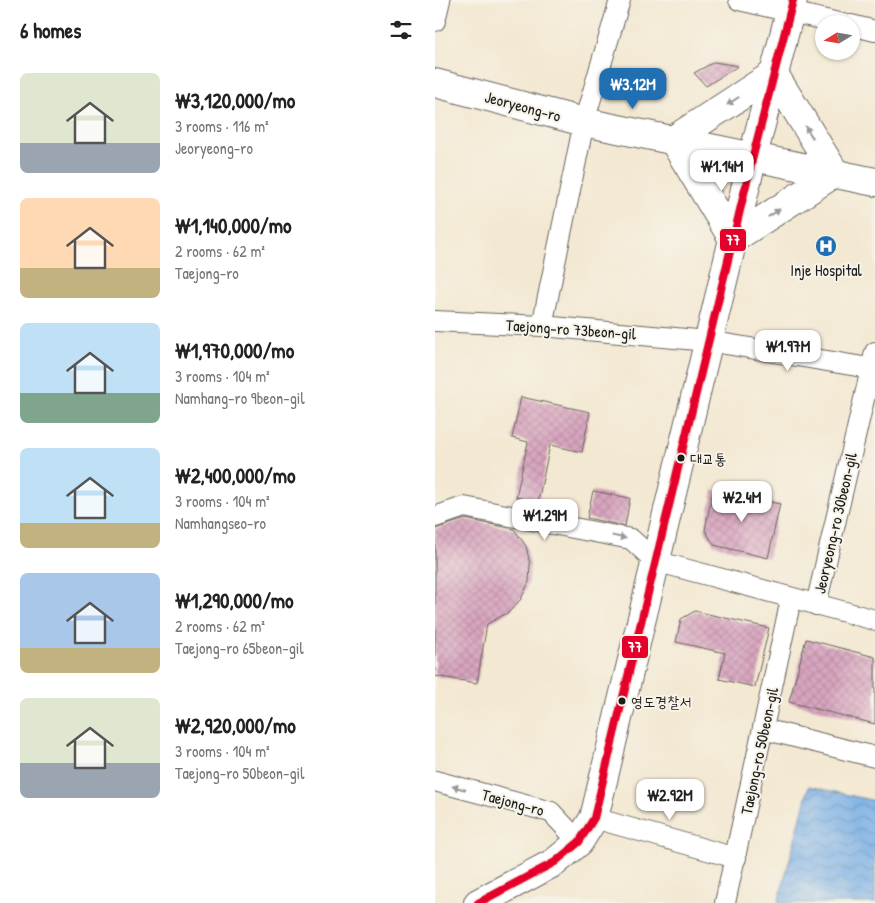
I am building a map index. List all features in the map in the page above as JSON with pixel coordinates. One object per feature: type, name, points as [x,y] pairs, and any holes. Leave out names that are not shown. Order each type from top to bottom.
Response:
[{"type":"main road","points":[[478,903],[555,862],[579,842],[594,818],[753,156],[792,6]]},
{"type":"main road","points":[[733,239],[673,140],[774,74]]},
{"type":"main road","points":[[733,239],[835,173],[774,74]]},
{"type":"main road","name":"Jeoryeong-ro","points":[[435,83],[584,122],[875,182]]},
{"type":"street","points":[[435,20],[440,0]]},
{"type":"street","points":[[542,326],[584,122],[620,0]]},
{"type":"street","points":[[739,0],[792,6],[818,15]]},
{"type":"street","points":[[860,28],[875,31]]},
{"type":"street","name":"Taejong-ro 73beon-gil","points":[[435,321],[542,326],[708,341],[874,363]]},
{"type":"street","name":"Jeoryeong-ro 30beon-gil","points":[[816,605],[874,363]]},
{"type":"street","points":[[435,516],[464,507],[631,539],[655,561],[875,620]]},
{"type":"street","name":"Taejong-ro 50beon-gil","points":[[725,903],[791,599]]},
{"type":"street","points":[[763,729],[875,757]]},
{"type":"street","name":"Taejong-ro","points":[[435,781],[551,812],[579,842]]},
{"type":"street","points":[[594,818],[736,858]]},
{"type":"water","points":[[809,786],[875,801],[875,903],[778,903]]},
{"type":"building","points":[[714,62],[738,66],[706,86],[694,73]]},
{"type":"building","points":[[521,397],[590,412],[582,452],[550,445],[538,502],[516,497],[528,442],[512,438]]},
{"type":"building","points":[[713,490],[780,504],[768,558],[714,545],[705,530]]},
{"type":"building","points":[[593,491],[630,498],[625,526],[587,518]]},
{"type":"building","points":[[465,519],[514,529],[526,546],[530,564],[529,582],[521,599],[509,612],[487,624],[477,683],[435,676],[435,529]]},
{"type":"building","points":[[695,611],[769,628],[755,687],[719,679],[725,653],[676,642],[681,619]]},
{"type":"building","points":[[806,639],[875,657],[875,724],[789,702]]},
{"type":"transit line","name":"77","points":[[478,903],[555,862],[579,842],[594,818],[753,156],[793,0]]},
{"type":"place","name":"Inje Hospital","points":[[826,246]]},
{"type":"place","name":"대교통","points":[[681,458]]},
{"type":"place","name":"영도경찰서","points":[[622,701]]}]
